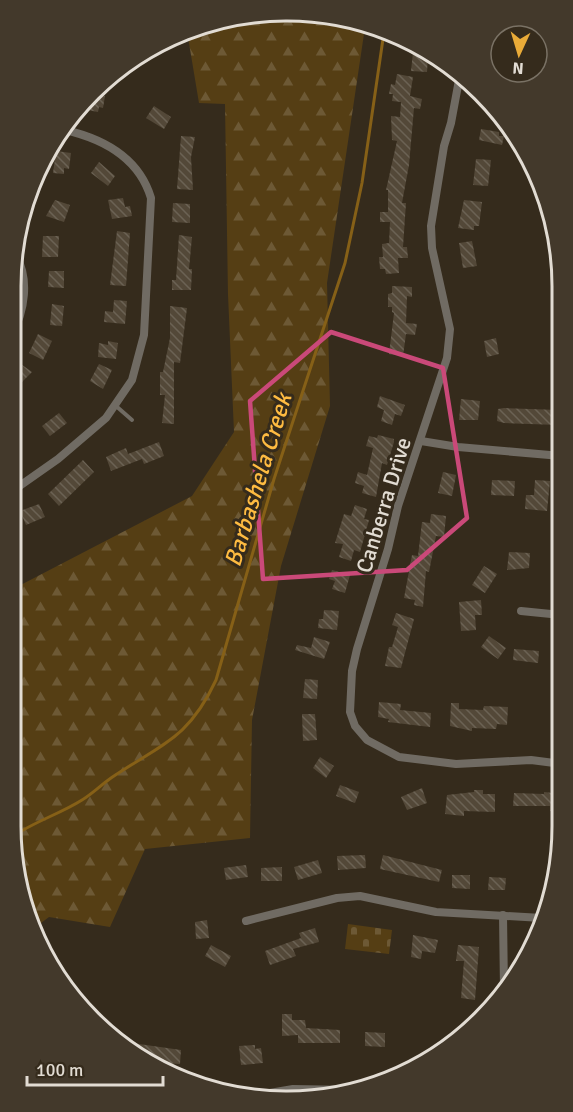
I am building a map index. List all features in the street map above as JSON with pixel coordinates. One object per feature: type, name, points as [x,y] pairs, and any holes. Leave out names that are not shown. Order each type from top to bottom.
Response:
[{"type":"street","name":"Canberra Drive","points":[[458,84],[452,123],[444,146],[431,226],[432,248],[450,329],[449,347],[421,441],[398,506],[388,549],[352,671],[350,712],[356,726],[367,740],[399,757],[456,764],[531,760],[552,763]]},
{"type":"street","points":[[21,485],[58,459],[116,406],[132,380],[144,335],[151,198],[146,181],[128,159],[95,139],[71,132]]},
{"type":"street","points":[[21,314],[24,282],[22,275]]},
{"type":"street","points":[[421,441],[458,447],[552,455]]},
{"type":"street","points":[[521,611],[552,614]]},
{"type":"street","points":[[246,921],[337,898],[360,896],[436,912],[536,918]]},
{"type":"street","points":[[503,915],[504,977]]},
{"type":"street","points":[[283,1091],[315,1089]]},
{"type":"lane","points":[[116,406],[132,420]]},
{"type":"highlighted area","points":[[331,332],[443,368],[467,518],[407,570],[263,579],[250,401]]},
{"type":"green space","points":[[286,21],[321,23],[364,33],[327,283],[330,406],[281,566],[252,720],[250,838],[145,849],[110,927],[49,917],[40,924],[26,877],[21,826],[21,585],[192,496],[234,432],[228,294],[225,104],[199,103],[188,40],[235,26]]},
{"type":"green space","points":[[348,924],[392,930],[389,954],[345,949]]},
{"type":"building","points":[[413,53],[428,62],[427,72],[411,71]]},
{"type":"building","points":[[397,74],[413,77],[410,96],[422,99],[420,109],[414,108],[409,165],[402,203],[406,203],[403,247],[407,247],[408,258],[398,258],[399,273],[386,274],[385,269],[380,269],[379,257],[383,257],[382,244],[389,243],[390,222],[380,222],[380,212],[388,212],[388,190],[386,190],[397,141],[392,140],[391,116],[400,117],[401,102],[392,101],[393,94],[389,94],[391,84],[395,85]]},
{"type":"building","points":[[102,96],[105,96],[103,108],[99,107],[98,112],[88,110]]},
{"type":"building","points":[[154,106],[171,117],[164,129],[146,118]]},
{"type":"building","points":[[481,129],[499,132],[499,136],[504,136],[502,145],[479,140]]},
{"type":"building","points":[[181,136],[195,137],[191,157],[193,190],[177,189]]},
{"type":"building","points":[[59,151],[71,153],[69,169],[64,168],[64,174],[53,173],[55,157]]},
{"type":"building","points":[[476,159],[491,160],[488,186],[473,185]]},
{"type":"building","points":[[99,162],[115,176],[108,186],[91,173]]},
{"type":"building","points":[[123,198],[125,207],[130,206],[132,216],[112,219],[108,200]]},
{"type":"building","points":[[55,200],[70,205],[64,222],[46,216]]},
{"type":"building","points":[[464,200],[482,202],[479,226],[474,226],[474,230],[458,228]]},
{"type":"building","points":[[173,203],[190,204],[190,223],[172,222]]},
{"type":"building","points":[[117,231],[130,233],[126,286],[110,285]]},
{"type":"building","points":[[179,235],[192,237],[189,269],[192,269],[191,290],[172,290],[172,280],[176,280]]},
{"type":"building","points":[[43,236],[59,236],[58,257],[42,257]]},
{"type":"building","points":[[472,241],[477,266],[463,268],[459,243]]},
{"type":"building","points":[[49,271],[64,271],[64,288],[48,287]]},
{"type":"building","points":[[392,286],[412,287],[412,297],[407,296],[406,323],[417,324],[415,335],[406,334],[403,356],[389,354],[394,313],[392,307],[388,307],[388,294],[392,293]]},
{"type":"building","points":[[114,300],[127,301],[125,324],[104,322],[105,311],[113,312]]},
{"type":"building","points":[[52,304],[64,306],[62,326],[50,325]]},
{"type":"building","points":[[170,306],[187,308],[180,363],[174,362],[174,424],[162,423],[165,395],[160,395],[160,372],[163,372],[170,338]]},
{"type":"building","points":[[38,334],[52,341],[43,360],[29,353]]},
{"type":"building","points":[[496,338],[499,354],[487,357],[484,341]]},
{"type":"building","points":[[108,341],[118,343],[116,359],[98,357],[99,343],[108,345]]},
{"type":"building","points":[[21,364],[32,372],[21,383]]},
{"type":"building","points":[[99,364],[112,370],[103,389],[90,381]]},
{"type":"building","points":[[380,396],[405,405],[401,416],[395,414],[392,425],[381,421],[384,410],[377,407]]},
{"type":"building","points":[[461,399],[480,401],[478,420],[459,420]]},
{"type":"building","points":[[498,409],[552,410],[552,425],[497,421]]},
{"type":"building","points":[[59,413],[67,423],[50,436],[42,426]]},
{"type":"building","points":[[378,435],[394,439],[394,442],[387,465],[382,463],[376,497],[362,493],[364,486],[355,483],[358,472],[367,475],[373,448],[366,446],[369,436],[377,438]]},
{"type":"building","points":[[159,442],[164,456],[144,464],[142,459],[111,471],[106,457],[126,448],[128,454]]},
{"type":"building","points":[[83,460],[94,472],[59,506],[48,494]]},
{"type":"building","points":[[443,472],[456,475],[452,496],[438,493]]},
{"type":"building","points":[[492,480],[515,481],[514,496],[491,495]]},
{"type":"building","points":[[535,480],[550,481],[547,511],[525,509],[526,495],[534,495]]},
{"type":"building","points":[[39,504],[45,517],[26,525],[21,511]]},
{"type":"building","points":[[355,505],[367,509],[364,519],[369,520],[360,552],[354,550],[351,561],[339,557],[343,544],[335,543],[344,514],[351,516]]},
{"type":"building","points":[[431,514],[446,516],[444,537],[436,536],[429,572],[426,571],[423,607],[414,605],[415,600],[404,598],[412,555],[418,556],[422,522],[430,523]]},
{"type":"building","points":[[509,552],[530,553],[529,568],[507,570]]},
{"type":"building","points":[[484,566],[497,574],[485,593],[472,585]]},
{"type":"building","points":[[332,570],[350,575],[345,593],[332,589],[335,581],[329,579]]},
{"type":"building","points":[[481,600],[482,615],[475,615],[476,630],[461,631],[459,602]]},
{"type":"building","points":[[324,610],[339,611],[337,630],[318,628],[319,619],[323,619]]},
{"type":"building","points":[[396,613],[414,619],[401,668],[385,666],[389,647],[392,647],[398,627],[392,625]]},
{"type":"building","points":[[489,636],[506,648],[498,659],[481,647]]},
{"type":"building","points":[[314,637],[330,642],[324,659],[295,650],[297,645],[311,648]]},
{"type":"building","points":[[514,649],[539,651],[538,663],[513,660]]},
{"type":"building","points":[[305,679],[318,680],[317,699],[303,698]]},
{"type":"building","points":[[379,702],[401,704],[400,710],[431,713],[430,727],[388,722],[389,719],[378,717]]},
{"type":"building","points":[[451,703],[459,703],[459,709],[483,710],[484,706],[508,707],[507,725],[497,724],[496,729],[472,728],[472,731],[450,726]]},
{"type":"building","points":[[302,714],[315,714],[317,740],[303,741]]},
{"type":"building","points":[[320,757],[334,766],[326,778],[313,768]]},
{"type":"building","points":[[340,785],[359,792],[355,803],[336,796]]},
{"type":"building","points":[[422,788],[427,803],[407,810],[401,797]]},
{"type":"building","points":[[474,790],[483,790],[483,794],[495,794],[495,812],[464,811],[464,816],[445,814],[447,795],[474,792]]},
{"type":"building","points":[[544,792],[552,793],[552,811],[550,806],[513,806],[514,793],[544,794]]},
{"type":"building","points":[[365,855],[366,868],[338,870],[337,856]]},
{"type":"building","points":[[383,855],[442,870],[439,882],[380,869]]},
{"type":"building","points":[[318,860],[322,873],[298,880],[294,867]]},
{"type":"building","points":[[246,865],[248,877],[226,880],[224,868]]},
{"type":"building","points":[[282,867],[282,881],[261,881],[261,868]]},
{"type":"building","points":[[452,875],[470,875],[470,889],[452,888]]},
{"type":"building","points":[[489,877],[506,878],[505,890],[488,890]]},
{"type":"building","points":[[207,920],[209,938],[196,939],[195,922]]},
{"type":"building","points":[[315,928],[319,942],[293,949],[296,956],[270,965],[265,951],[301,938],[299,933]]},
{"type":"building","points":[[413,935],[438,940],[435,953],[422,951],[421,959],[411,957]]},
{"type":"building","points":[[211,945],[231,956],[225,967],[205,956]]},
{"type":"building","points":[[458,945],[479,947],[475,1000],[461,998],[464,961],[456,961]]},
{"type":"building","points":[[282,1014],[292,1014],[292,1020],[305,1020],[306,1028],[340,1030],[340,1043],[298,1043],[298,1035],[282,1036]]},
{"type":"building","points":[[365,1032],[385,1033],[385,1047],[365,1046]]},
{"type":"building","points":[[136,1044],[181,1050],[180,1064],[168,1063]]},
{"type":"building","points":[[255,1045],[255,1049],[261,1048],[263,1063],[241,1065],[239,1046]]},
{"type":"waterway","name":"Barbashela Creek","points":[[21,832],[82,800],[111,778],[172,739],[195,716],[216,680],[274,479],[345,263],[362,183],[383,39]]}]
